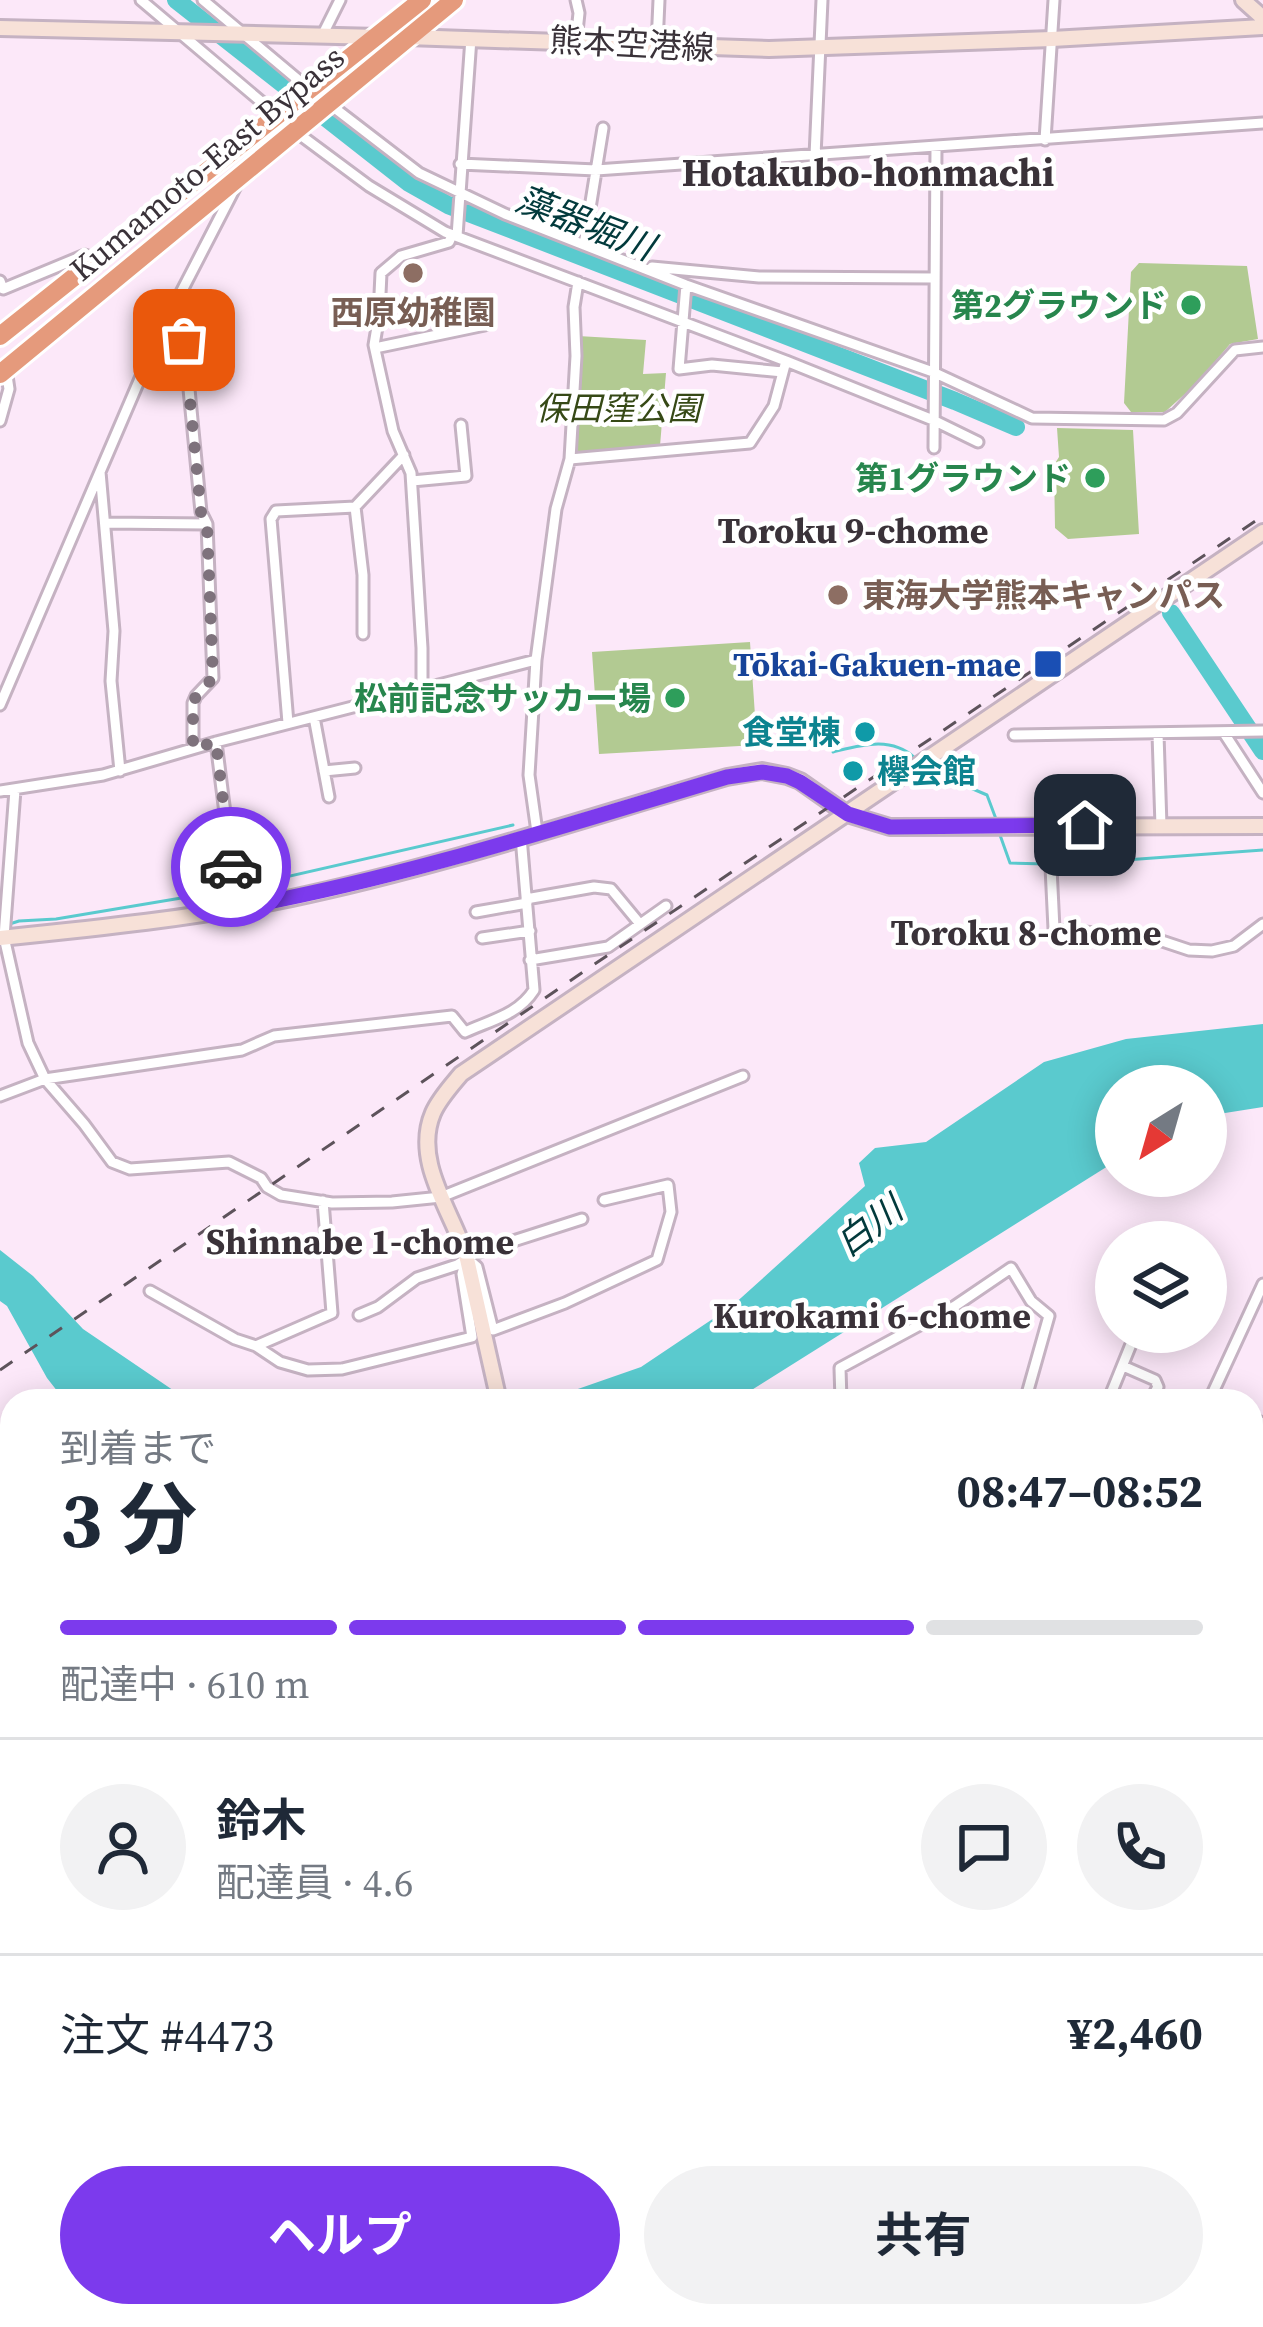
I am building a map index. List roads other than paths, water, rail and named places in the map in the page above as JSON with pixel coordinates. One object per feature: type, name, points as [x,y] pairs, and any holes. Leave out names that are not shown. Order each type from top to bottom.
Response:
[{"type":"highway","name":"Kumamoto-East Bypass","points":[[0,336],[422,0]]},
{"type":"highway","name":"Kumamoto-East Bypass","points":[[3,372],[454,0]]},
{"type":"main road","points":[[1243,0],[1263,22]]},
{"type":"main road","name":"熊本空港線","points":[[0,28],[471,37],[769,49],[1052,39],[1263,22]]},
{"type":"main road","points":[[497,1389],[462,1239],[442,1197],[427,1139],[433,1112],[461,1074],[1263,532]]},
{"type":"main road","points":[[2,937],[139,924],[346,886],[727,777],[762,772],[787,776],[848,814],[890,827],[1263,826]]},
{"type":"street","points":[[141,0],[277,115]]},
{"type":"street","points":[[203,0],[310,89]]},
{"type":"street","points":[[322,35],[340,0]]},
{"type":"street","points":[[576,0],[576,41]]},
{"type":"street","points":[[657,45],[659,0]]},
{"type":"street","points":[[815,156],[822,0]]},
{"type":"street","points":[[1045,140],[1054,0]]},
{"type":"street","points":[[422,689],[412,481],[393,431],[375,348],[380,273],[401,256],[449,242],[454,235],[471,37]]},
{"type":"street","points":[[328,103],[419,173],[459,194],[686,288],[932,375],[1032,418],[1164,420],[1235,350],[1263,347]]},
{"type":"street","points":[[460,164],[596,170],[1263,123]]},
{"type":"street","points":[[584,245],[602,128]]},
{"type":"street","points":[[295,131],[369,186],[454,235],[682,322],[785,367],[933,420],[978,442]]},
{"type":"street","points":[[934,448],[936,148]]},
{"type":"street","points":[[0,705],[157,339],[240,177]]},
{"type":"street","points":[[0,281],[3,289],[85,255],[96,259]]},
{"type":"street","points":[[637,265],[759,277],[934,278]]},
{"type":"street","points":[[0,1096],[45,1079],[242,1050],[274,1036],[452,1016],[465,1032],[512,1013],[527,1001],[534,990],[526,901],[536,660],[556,509],[570,459],[578,282]]},
{"type":"street","points":[[686,288],[679,369],[785,367]]},
{"type":"street","points":[[180,297],[201,512],[207,524],[213,678],[193,703],[193,748]]},
{"type":"street","points":[[375,348],[485,325]]},
{"type":"street","points":[[570,459],[750,443],[774,406],[785,367]]},
{"type":"street","points":[[0,421],[9,389],[3,372]]},
{"type":"street","points":[[412,481],[466,476],[461,425]]},
{"type":"street","points":[[288,723],[271,519],[275,512],[355,507],[404,455]]},
{"type":"street","points":[[100,467],[120,770]]},
{"type":"street","points":[[355,507],[363,575],[363,634]]},
{"type":"street","points":[[104,523],[207,524]]},
{"type":"street","points":[[0,790],[120,770],[536,660]]},
{"type":"street","points":[[314,717],[329,797]]},
{"type":"street","points":[[1014,735],[1263,730]]},
{"type":"street","points":[[1224,733],[1263,793]]},
{"type":"street","points":[[1158,734],[1161,826]]},
{"type":"street","points":[[216,742],[237,908]]},
{"type":"street","points":[[324,771],[355,768]]},
{"type":"street","points":[[15,790],[2,937],[28,1043],[45,1079],[112,1162],[130,1169],[229,1162],[261,1178],[280,1195],[322,1201],[442,1197],[743,1076]]},
{"type":"street","points":[[1049,826],[1054,929],[1156,939],[1189,950],[1212,951],[1234,946],[1263,924]]},
{"type":"street","points":[[476,912],[594,886],[611,890],[640,924]]},
{"type":"street","points":[[530,960],[608,947],[666,906]]},
{"type":"street","points":[[482,938],[530,931]]},
{"type":"street","points":[[467,1259],[478,1267],[493,1330],[657,1260],[671,1212],[668,1185],[604,1200]]},
{"type":"street","points":[[256,1346],[332,1313],[322,1201]]},
{"type":"street","points":[[359,1315],[417,1278],[457,1265],[476,1253],[583,1219]]},
{"type":"street","points":[[150,1291],[280,1362],[308,1370],[342,1369],[472,1337],[462,1274],[467,1259]]},
{"type":"street","points":[[841,1389],[840,1368],[955,1306],[1011,1268],[1031,1301],[1049,1316],[1028,1389]]},
{"type":"street","points":[[1215,1389],[1263,1284]]},
{"type":"street","points":[[1113,1389],[1128,1353]]},
{"type":"street","points":[[1123,1366],[1155,1380],[1157,1389]]},
{"type":"water","name":"白川","points":[[1263,1024],[1263,1107],[1227,1113],[1227,1065],[1095,1065],[1095,1174],[753,1389],[578,1389],[641,1367],[732,1306],[865,1186],[859,1163],[875,1148],[926,1142],[1044,1062],[1126,1039]]},
{"type":"water","points":[[0,1250],[33,1276],[83,1329],[171,1389],[56,1389],[0,1301]]},
{"type":"waterway","name":"藻器堀川","points":[[176,0],[409,183],[448,205],[1016,427]]},
{"type":"waterway","name":"藻器堀川","points":[[1171,613],[1263,751]]},
{"type":"waterway","points":[[833,752],[886,745],[915,758]]},
{"type":"waterway","points":[[926,769],[987,795],[996,819]]},
{"type":"waterway","points":[[238,888],[513,825]]},
{"type":"waterway","points":[[1000,835],[1010,863],[1047,864]]},
{"type":"waterway","points":[[1057,865],[1263,850]]},
{"type":"waterway","points":[[0,927],[229,890]]},
{"type":"railway","points":[[0,1370],[1263,516]]},
{"type":"place","name":"西原幼稚園","points":[[413,273]]},
{"type":"place","name":"第2グラウンド","points":[[1191,305]]},
{"type":"place","name":"第1グラウンド","points":[[1095,478]]},
{"type":"place","name":"東海大学熊本キャンパス","points":[[838,595]]},
{"type":"place","name":"Tōkai-Gakuen-mae","points":[[1048,664]]},
{"type":"place","name":"松前記念サッカー場","points":[[675,698]]},
{"type":"place","name":"食堂棟","points":[[865,732]]},
{"type":"place","name":"欅会館","points":[[853,771]]},
{"type":"district","name":"Hotakubo-honmachi","points":[[868,172]]},
{"type":"district","name":"Toroku 9-chome","points":[[853,530]]},
{"type":"district","name":"Toroku 8-chome","points":[[1026,932]]},
{"type":"district","name":"Shinnabe 1-chome","points":[[360,1241]]},
{"type":"district","name":"Kurokami 6-chome","points":[[872,1315]]},
{"type":"park label","name":"保田窪公園","points":[[618,408]]}]
